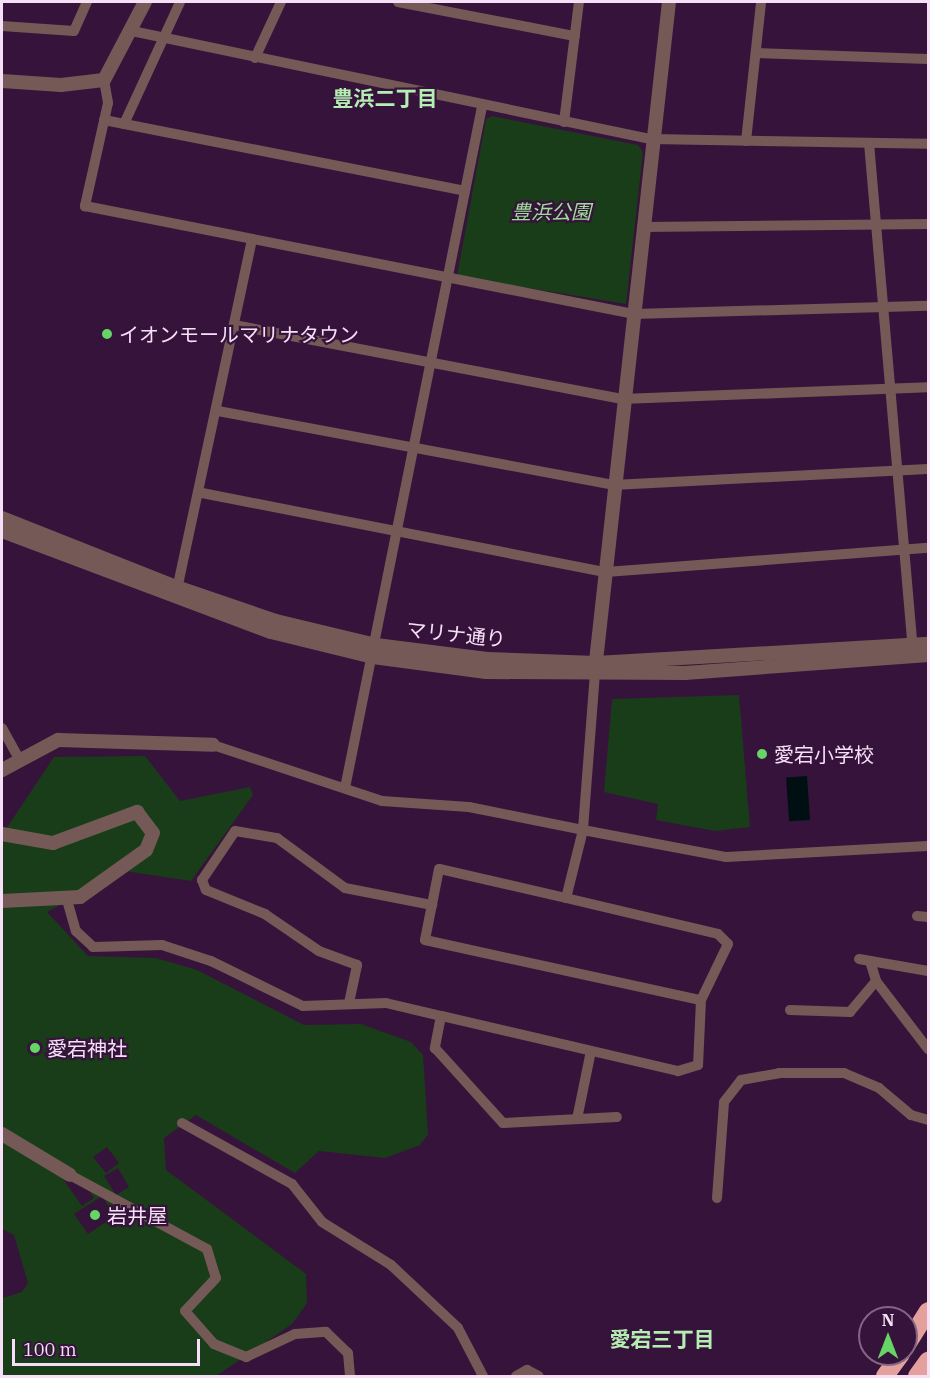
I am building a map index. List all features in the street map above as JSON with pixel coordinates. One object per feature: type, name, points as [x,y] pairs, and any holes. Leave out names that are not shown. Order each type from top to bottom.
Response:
[{"type":"highway","points":[[918,1327],[928,1311]]},
{"type":"highway","points":[[918,1377],[928,1362]]},
{"type":"street","points":[[2,26],[74,31],[87,2]]},
{"type":"street","points":[[2,75],[75,79],[98,73],[135,2]]},
{"type":"street","points":[[145,2],[132,32],[105,80],[104,120],[85,206],[446,279],[634,314],[928,306]]},
{"type":"street","points":[[124,124],[180,2]]},
{"type":"street","points":[[255,58],[281,2]]},
{"type":"street","points":[[398,2],[575,36]]},
{"type":"street","points":[[564,122],[579,2]]},
{"type":"street","points":[[566,898],[584,830],[596,668],[622,399],[634,314],[651,140],[669,2]]},
{"type":"street","points":[[746,141],[761,2]]},
{"type":"street","points":[[132,32],[482,107],[651,140],[928,144]]},
{"type":"street","points":[[756,53],[928,59]]},
{"type":"street","points":[[2,81],[62,85],[105,80]]},
{"type":"street","points":[[345,788],[375,651],[432,363],[446,279],[482,107]]},
{"type":"street","points":[[104,120],[465,191]]},
{"type":"street","points":[[869,143],[913,650]]},
{"type":"street","points":[[642,227],[928,224]]},
{"type":"street","points":[[177,594],[202,494],[252,239]]},
{"type":"street","points":[[234,325],[622,399],[928,387]]},
{"type":"street","points":[[218,411],[614,484],[928,469]]},
{"type":"street","points":[[202,494],[606,572],[928,548]]},
{"type":"street","name":"マリナ通り","points":[[2,518],[271,632],[486,672],[596,668],[685,673],[913,650],[928,644]]},
{"type":"street","name":"マリナ通り","points":[[2,531],[177,594]]},
{"type":"street","name":"マリナ通り","points":[[913,650],[928,655]]},
{"type":"street","points":[[2,728],[20,762]]},
{"type":"street","points":[[2,770],[58,740],[213,745],[382,801],[469,807],[726,857],[928,846]]},
{"type":"street","points":[[2,834],[53,843],[119,814],[137,812],[148,821],[153,833],[146,850],[80,897],[67,900],[2,901]]},
{"type":"street","points":[[349,1003],[357,965],[319,951],[265,914],[206,890],[202,880],[236,831],[278,838],[345,888],[432,905]]},
{"type":"street","points":[[67,900],[76,931],[93,947],[162,945],[211,961],[303,1006],[386,1003],[678,1071],[698,1065],[701,1000],[728,944],[718,934],[439,869],[425,940],[701,1000]]},
{"type":"street","points":[[917,916],[928,917]]},
{"type":"street","points":[[928,971],[865,960],[876,981],[928,1049]]},
{"type":"street","points":[[790,1010],[850,1012],[876,981]]},
{"type":"street","points":[[441,1016],[435,1048],[503,1123],[617,1117]]},
{"type":"street","points":[[577,1119],[591,1051]]},
{"type":"street","points":[[717,1198],[724,1102],[741,1080],[779,1073],[844,1073],[879,1088],[911,1115],[928,1120]]},
{"type":"street","points":[[182,1123],[292,1184],[322,1222],[391,1265],[458,1328],[483,1377]]},
{"type":"street","points":[[2,1134],[70,1175],[207,1249],[216,1278],[185,1311],[214,1344],[246,1357],[295,1334],[326,1332],[348,1353],[350,1377]]},
{"type":"street","points":[[516,1377],[527,1370],[538,1377]]},
{"type":"green space","name":"豊浜公園","points":[[492,116],[638,145],[643,152],[626,304],[457,276],[486,119]]},
{"type":"green space","points":[[739,695],[750,827],[715,831],[656,820],[658,804],[604,792],[612,699]]},
{"type":"green space","points":[[145,756],[180,801],[250,787],[253,795],[191,881],[125,871],[47,912],[88,956],[156,958],[197,970],[304,1025],[361,1024],[411,1042],[423,1055],[428,1134],[420,1145],[385,1158],[319,1151],[295,1173],[196,1115],[164,1138],[166,1170],[306,1274],[307,1303],[292,1324],[216,1376],[2,1376],[2,1298],[22,1292],[28,1283],[14,1235],[2,1229],[2,835],[54,757]],"holes":[[[107,1147],[119,1163],[106,1173],[93,1157]],[[118,1168],[129,1187],[116,1195],[104,1176]],[[76,1172],[94,1198],[82,1206],[63,1179]],[[102,1196],[115,1216],[88,1234],[74,1214]]]},
{"type":"shaded area","points":[[807,776],[810,820],[789,821],[786,777]]},
{"type":"place","name":"イオンモールマリナタウン","points":[[107,334]]},
{"type":"place","name":"愛宕小学校","points":[[762,754]]},
{"type":"place","name":"愛宕神社","points":[[35,1048]]},
{"type":"place","name":"岩井屋","points":[[95,1215]]},
{"type":"district","name":"豊浜二丁目","points":[[385,98]]},
{"type":"district","name":"愛宕三丁目","points":[[662,1339]]}]
